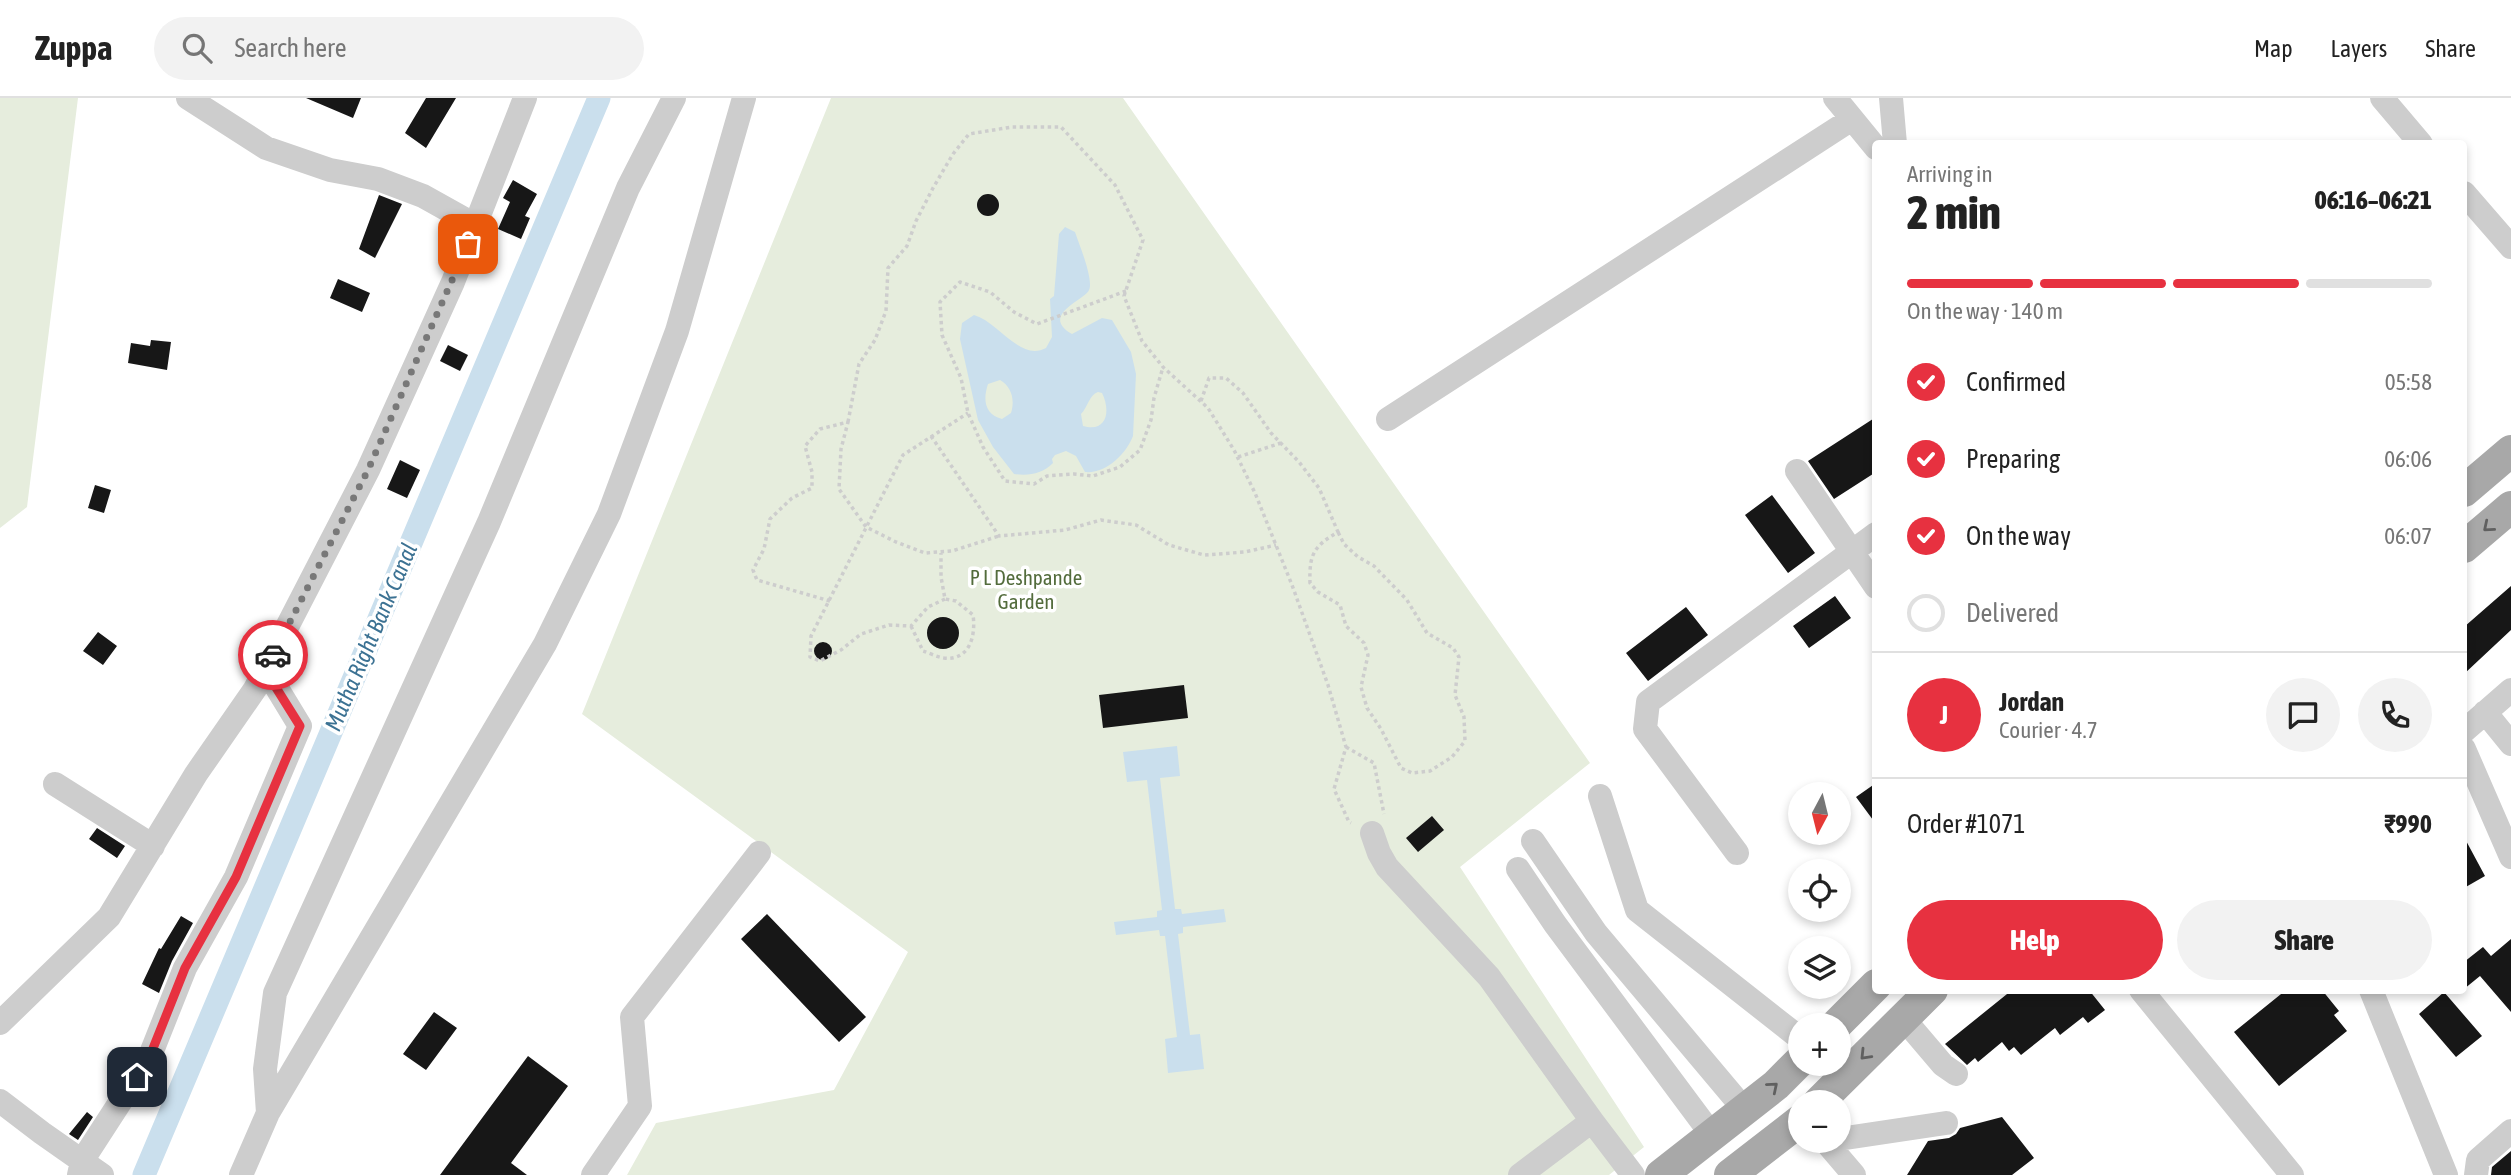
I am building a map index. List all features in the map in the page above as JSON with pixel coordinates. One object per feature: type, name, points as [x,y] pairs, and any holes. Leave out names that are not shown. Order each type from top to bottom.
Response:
[{"type":"main road","points":[[2467,489],[2511,452]]},
{"type":"main road","points":[[2467,544],[2511,507]]},
{"type":"main road","points":[[1848,1013],[1872,989]]},
{"type":"main road","points":[[1831,1090],[1928,994]]},
{"type":"main road","points":[[1661,1175],[1776,1086],[1788,1074]]},
{"type":"main road","points":[[1734,1174],[1788,1130]]},
{"type":"street","points":[[188,98],[221,108],[266,148],[330,170],[378,178],[423,196],[475,225]]},
{"type":"street","points":[[0,1023],[109,917],[196,775],[256,689],[368,470],[453,282],[525,98]]},
{"type":"street","points":[[268,1113],[265,1069],[275,993],[489,522],[628,188],[674,98]]},
{"type":"street","points":[[241,1175],[268,1113],[545,644],[609,514],[677,331],[744,98]]},
{"type":"street","points":[[1835,98],[1872,143]]},
{"type":"street","points":[[1891,98],[1895,140]]},
{"type":"street","points":[[2382,98],[2418,140]]},
{"type":"street","points":[[1388,419],[1852,119]]},
{"type":"street","points":[[2467,196],[2511,247]]},
{"type":"street","points":[[1797,471],[1872,581]]},
{"type":"street","points":[[1737,853],[1645,729],[1648,702],[1872,537]]},
{"type":"street","points":[[0,1101],[90,1171],[150,1056],[185,968],[236,877],[300,726],[265,670]]},
{"type":"street","points":[[2467,728],[2511,690]]},
{"type":"street","points":[[2485,712],[2511,744]]},
{"type":"street","points":[[2467,756],[2511,857]]},
{"type":"street","points":[[55,784],[153,846]]},
{"type":"street","points":[[1600,796],[1637,910],[1788,1029]]},
{"type":"street","points":[[1372,833],[1387,867],[1489,977],[1633,1175]]},
{"type":"street","points":[[1533,841],[1596,933],[1744,1109]]},
{"type":"street","points":[[593,1175],[640,1106],[632,1017],[760,853]]},
{"type":"street","points":[[1518,869],[1555,924],[1712,1135]]},
{"type":"street","points":[[2144,994],[2292,1175]]},
{"type":"street","points":[[2373,994],[2446,1175]]},
{"type":"street","points":[[1903,1018],[1943,1065],[1956,1074]]},
{"type":"street","points":[[1520,1175],[1592,1121]]},
{"type":"street","points":[[1851,1137],[1946,1124]]},
{"type":"street","points":[[2476,1175],[2478,1160],[2511,1131]]},
{"type":"street","points":[[1836,1153],[1854,1175]]},
{"type":"path","points":[[1276,545],[1245,552],[1204,555],[1169,545],[1136,525],[1101,520],[1065,530],[999,536],[952,551],[925,553],[866,527],[839,489],[841,449],[859,364],[875,340],[886,311],[888,268],[907,246],[933,188],[953,154],[969,134],[1012,127],[1061,127],[1115,185],[1143,240],[1124,296],[1142,341],[1163,367],[1209,408],[1238,457],[1276,545],[1328,685],[1346,747],[1334,789],[1349,822],[1372,833],[1385,818],[1374,763],[1346,747]]},
{"type":"path","points":[[1126,291],[1037,324],[1014,313],[990,292],[960,282],[940,302],[942,335],[961,378],[968,413],[983,447],[1005,481],[1034,484],[1047,475],[1093,476],[1120,467],[1140,450],[1151,420],[1163,367]]},
{"type":"path","points":[[1201,401],[1209,378],[1226,378],[1243,393],[1319,488],[1344,544],[1358,557],[1374,566],[1407,600],[1427,633],[1453,648],[1459,657],[1455,695],[1464,717],[1465,741],[1452,757],[1430,771],[1412,773],[1401,768],[1367,708],[1361,687],[1368,655],[1364,643],[1346,626],[1340,605],[1318,592],[1310,583],[1312,556],[1319,543],[1338,533]]},
{"type":"path","points":[[911,626],[889,625],[861,634],[820,662],[810,657],[811,636],[903,455],[968,413]]},
{"type":"path","points":[[831,601],[757,580],[753,570],[764,549],[771,519],[792,498],[812,488],[812,471],[805,446],[820,429],[848,422]]},
{"type":"path","points":[[931,436],[999,536]]},
{"type":"path","points":[[1238,457],[1281,443]]},
{"type":"path","points":[[941,552],[941,577],[945,598]]},
{"type":"path","points":[[945,598],[956,601],[973,615],[975,630],[971,645],[961,655],[945,658],[923,651],[911,626],[928,607],[945,598]]},
{"type":"green space","points":[[0,98],[78,98],[27,507],[0,528]]},
{"type":"green space","name":"P L Deshpande Garden","points":[[831,98],[1123,98],[1590,763],[1460,867],[1644,1147],[1609,1175],[627,1175],[656,1123],[834,1090],[908,952],[582,714]]},
{"type":"water","points":[[1065,227],[1075,232],[1088,270],[1090,285],[1086,294],[1062,314],[1060,321],[1072,334],[1102,318],[1112,320],[1131,352],[1136,374],[1133,436],[1126,450],[1114,462],[1100,470],[1085,472],[1076,456],[1066,451],[1055,455],[1053,463],[1040,472],[1014,474],[993,447],[978,420],[960,339],[962,323],[974,315],[992,325],[1018,346],[1036,351],[1046,348],[1052,337],[1050,299],[1054,296],[1059,234]],"holes":[[[1000,380],[1010,390],[1013,403],[1011,413],[1002,419],[988,410],[985,400],[988,384]],[[1098,392],[1102,393],[1105,400],[1105,419],[1097,426],[1083,426],[1081,414]]]},
{"type":"water","points":[[1177,746],[1180,776],[1160,778],[1175,909],[1181,909],[1182,914],[1224,909],[1226,922],[1183,927],[1183,933],[1178,934],[1190,1035],[1200,1034],[1204,1069],[1168,1073],[1165,1039],[1177,1037],[1165,936],[1160,936],[1159,930],[1116,935],[1114,922],[1157,917],[1157,911],[1162,910],[1147,780],[1127,782],[1123,752]]},
{"type":"building","points":[[306,98],[361,98],[353,118]]},
{"type":"building","points":[[426,98],[456,98],[426,148],[405,133]]},
{"type":"building","points":[[513,180],[537,194],[525,216],[530,218],[521,239],[498,229],[510,202],[503,198]]},
{"type":"building","points":[[988,194],[996,197],[999,205],[996,213],[988,216],[980,213],[977,205],[980,197]]},
{"type":"building","points":[[379,195],[402,204],[375,258],[359,249]]},
{"type":"building","points":[[338,279],[370,293],[362,312],[330,298]]},
{"type":"building","points":[[151,340],[171,342],[167,370],[128,363],[131,343],[150,346]]},
{"type":"building","points":[[448,345],[468,355],[460,371],[440,361]]},
{"type":"building","points":[[1872,420],[1872,475],[1834,499],[1808,461]]},
{"type":"building","points":[[400,460],[420,470],[407,498],[387,489]]},
{"type":"building","points":[[95,485],[111,490],[104,513],[88,508]]},
{"type":"building","points":[[1772,495],[1815,553],[1788,573],[1745,515]]},
{"type":"building","points":[[2511,586],[2511,630],[2467,671],[2467,624]]},
{"type":"building","points":[[1835,596],[1851,618],[1809,648],[1793,626]]},
{"type":"building","points":[[1686,607],[1708,635],[1648,681],[1626,653]]},
{"type":"building","points":[[943,617],[954,622],[959,633],[954,644],[943,649],[932,644],[927,633],[932,622]]},
{"type":"building","points":[[98,632],[117,646],[103,665],[83,651]]},
{"type":"building","points":[[819,642],[827,642],[832,651],[830,658],[819,660],[814,655],[814,647]]},
{"type":"building","points":[[1184,685],[1188,718],[1103,728],[1099,695]]},
{"type":"building","points":[[1872,786],[1872,819],[1856,797]]},
{"type":"building","points":[[1432,816],[1444,830],[1418,852],[1406,838]]},
{"type":"building","points":[[97,828],[125,846],[117,858],[89,839]]},
{"type":"building","points":[[2467,843],[2485,876],[2467,886]]},
{"type":"building","points":[[767,914],[866,1017],[839,1042],[741,939]]},
{"type":"building","points":[[181,916],[193,923],[172,961],[159,993],[142,984],[159,948],[161,949]]},
{"type":"building","points":[[2511,939],[2511,1012],[2480,976],[2467,987],[2467,960],[2483,947],[2491,956]]},
{"type":"building","points":[[2007,994],[2092,994],[2105,1010],[2088,1023],[2083,1017],[2060,1035],[2055,1028],[2021,1055],[2014,1047],[2009,1051],[2002,1042],[1978,1062],[1975,1058],[1967,1065],[1945,1044]]},
{"type":"building","points":[[2281,994],[2325,994],[2339,1011],[2334,1015],[2347,1031],[2279,1086],[2234,1032]]},
{"type":"building","points":[[2442,994],[2446,994],[2482,1036],[2456,1057],[2419,1014]]},
{"type":"building","points":[[434,1012],[457,1028],[426,1070],[403,1054]]},
{"type":"building","points":[[528,1056],[568,1086],[511,1163],[527,1175],[440,1175]]},
{"type":"building","points":[[87,1112],[93,1117],[78,1140],[69,1134]]},
{"type":"building","points":[[2002,1117],[2034,1158],[2012,1175],[1907,1175],[1928,1141],[1949,1138],[1960,1128]]},
{"type":"building","points":[[2511,1151],[2511,1175],[2491,1175],[2492,1167]]},
{"type":"waterway","name":"Mutha Right Bank Canal","points":[[144,1175],[599,98]]},
{"type":"way so far","points":[[273,655],[368,470],[468,244]]},
{"type":"route","points":[[137,1077],[150,1056],[185,968],[236,877],[300,726],[265,670],[273,655]]}]
